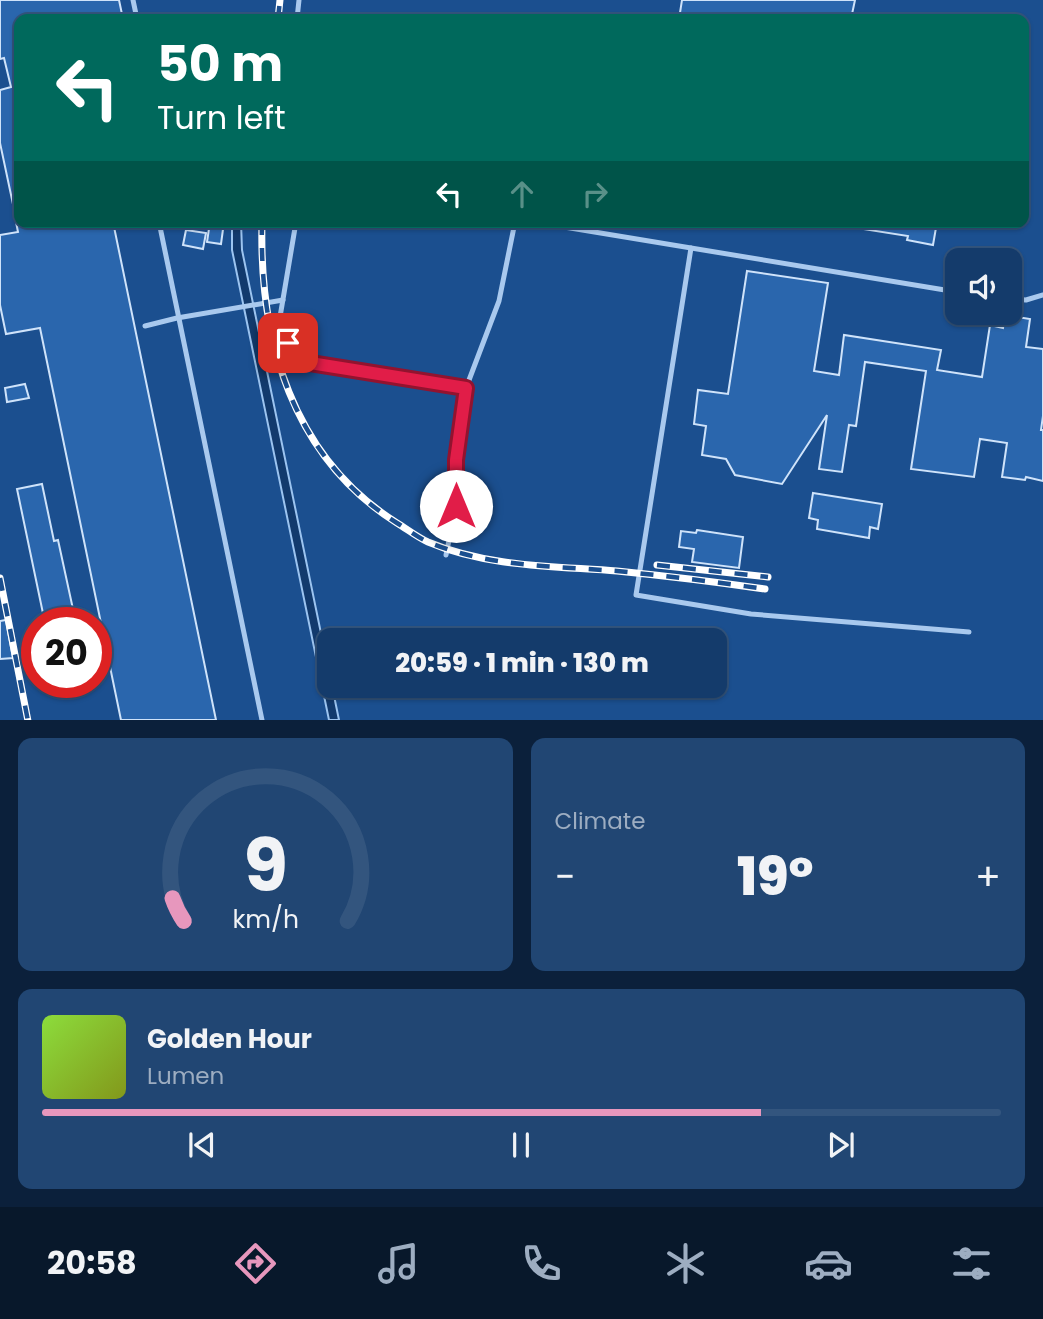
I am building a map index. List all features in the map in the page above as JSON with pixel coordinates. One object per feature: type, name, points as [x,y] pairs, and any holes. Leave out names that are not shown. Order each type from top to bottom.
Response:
[{"type":"lane","points":[[160,228],[262,720]]},
{"type":"lane","points":[[295,228],[279,317],[288,343],[304,362],[466,388]]},
{"type":"lane","points":[[446,555],[456,506],[456,460],[466,388],[499,301],[514,228]]},
{"type":"lane","points":[[570,228],[945,290]]},
{"type":"lane","points":[[691,248],[636,595],[751,614],[968,632]]},
{"type":"lane","points":[[1022,300],[1043,295]]},
{"type":"lane","points":[[145,326],[283,300]]},
{"type":"water","points":[[232,228],[241,228],[242,250],[320,628],[317,628],[317,662],[232,250]]},
{"type":"water","points":[[324,698],[334,698],[339,720],[329,720]]},
{"type":"building","points":[[0,0],[119,0],[122,14],[14,14],[14,209],[0,143],[0,90],[11,87],[4,58],[0,59]]},
{"type":"building","points":[[682,0],[855,0],[852,14],[680,14]]},
{"type":"building","points":[[17,228],[114,228],[216,720],[121,720],[112,676],[112,607],[98,607],[40,328],[6,334],[0,305],[0,235],[18,232]]},
{"type":"building","points":[[209,228],[223,228],[221,244],[207,242]]},
{"type":"building","points":[[936,228],[933,245],[907,240],[908,236],[863,229]]},
{"type":"building","points":[[186,230],[206,233],[203,249],[183,245]]},
{"type":"building","points":[[747,271],[828,283],[814,371],[839,375],[844,335],[941,350],[937,370],[982,377],[990,325],[1003,328],[1003,325],[1022,325],[1022,318],[1030,319],[1026,347],[1043,349],[1043,481],[1026,477],[1025,480],[1002,477],[1007,443],[980,439],[974,477],[911,469],[926,371],[865,362],[856,426],[849,425],[842,472],[819,469],[827,415],[782,484],[735,475],[726,459],[702,455],[706,426],[694,424],[698,390],[728,394]]},
{"type":"building","points":[[25,384],[29,398],[7,402],[5,388]]},
{"type":"building","points":[[42,484],[73,607],[42,607],[17,489]]},
{"type":"building","points":[[813,493],[882,504],[878,529],[870,527],[869,538],[817,529],[818,520],[809,518]]},
{"type":"building","points":[[697,530],[743,537],[739,568],[692,562],[694,549],[679,547],[681,531],[696,533]]},
{"type":"building","points":[[6,620],[13,658],[0,659],[0,621]]},
{"type":"railway","points":[[279,14],[280,0]]},
{"type":"railway","points":[[262,228],[267,310],[276,352],[289,392],[307,430],[331,465],[361,496],[397,523],[428,542],[497,561],[617,571],[765,589]]},
{"type":"railway","points":[[657,565],[768,577]]},
{"type":"railway","points":[[0,578],[28,720]]},
{"type":"route","points":[[288,343],[304,362],[466,388],[456,460],[456,506]]}]
